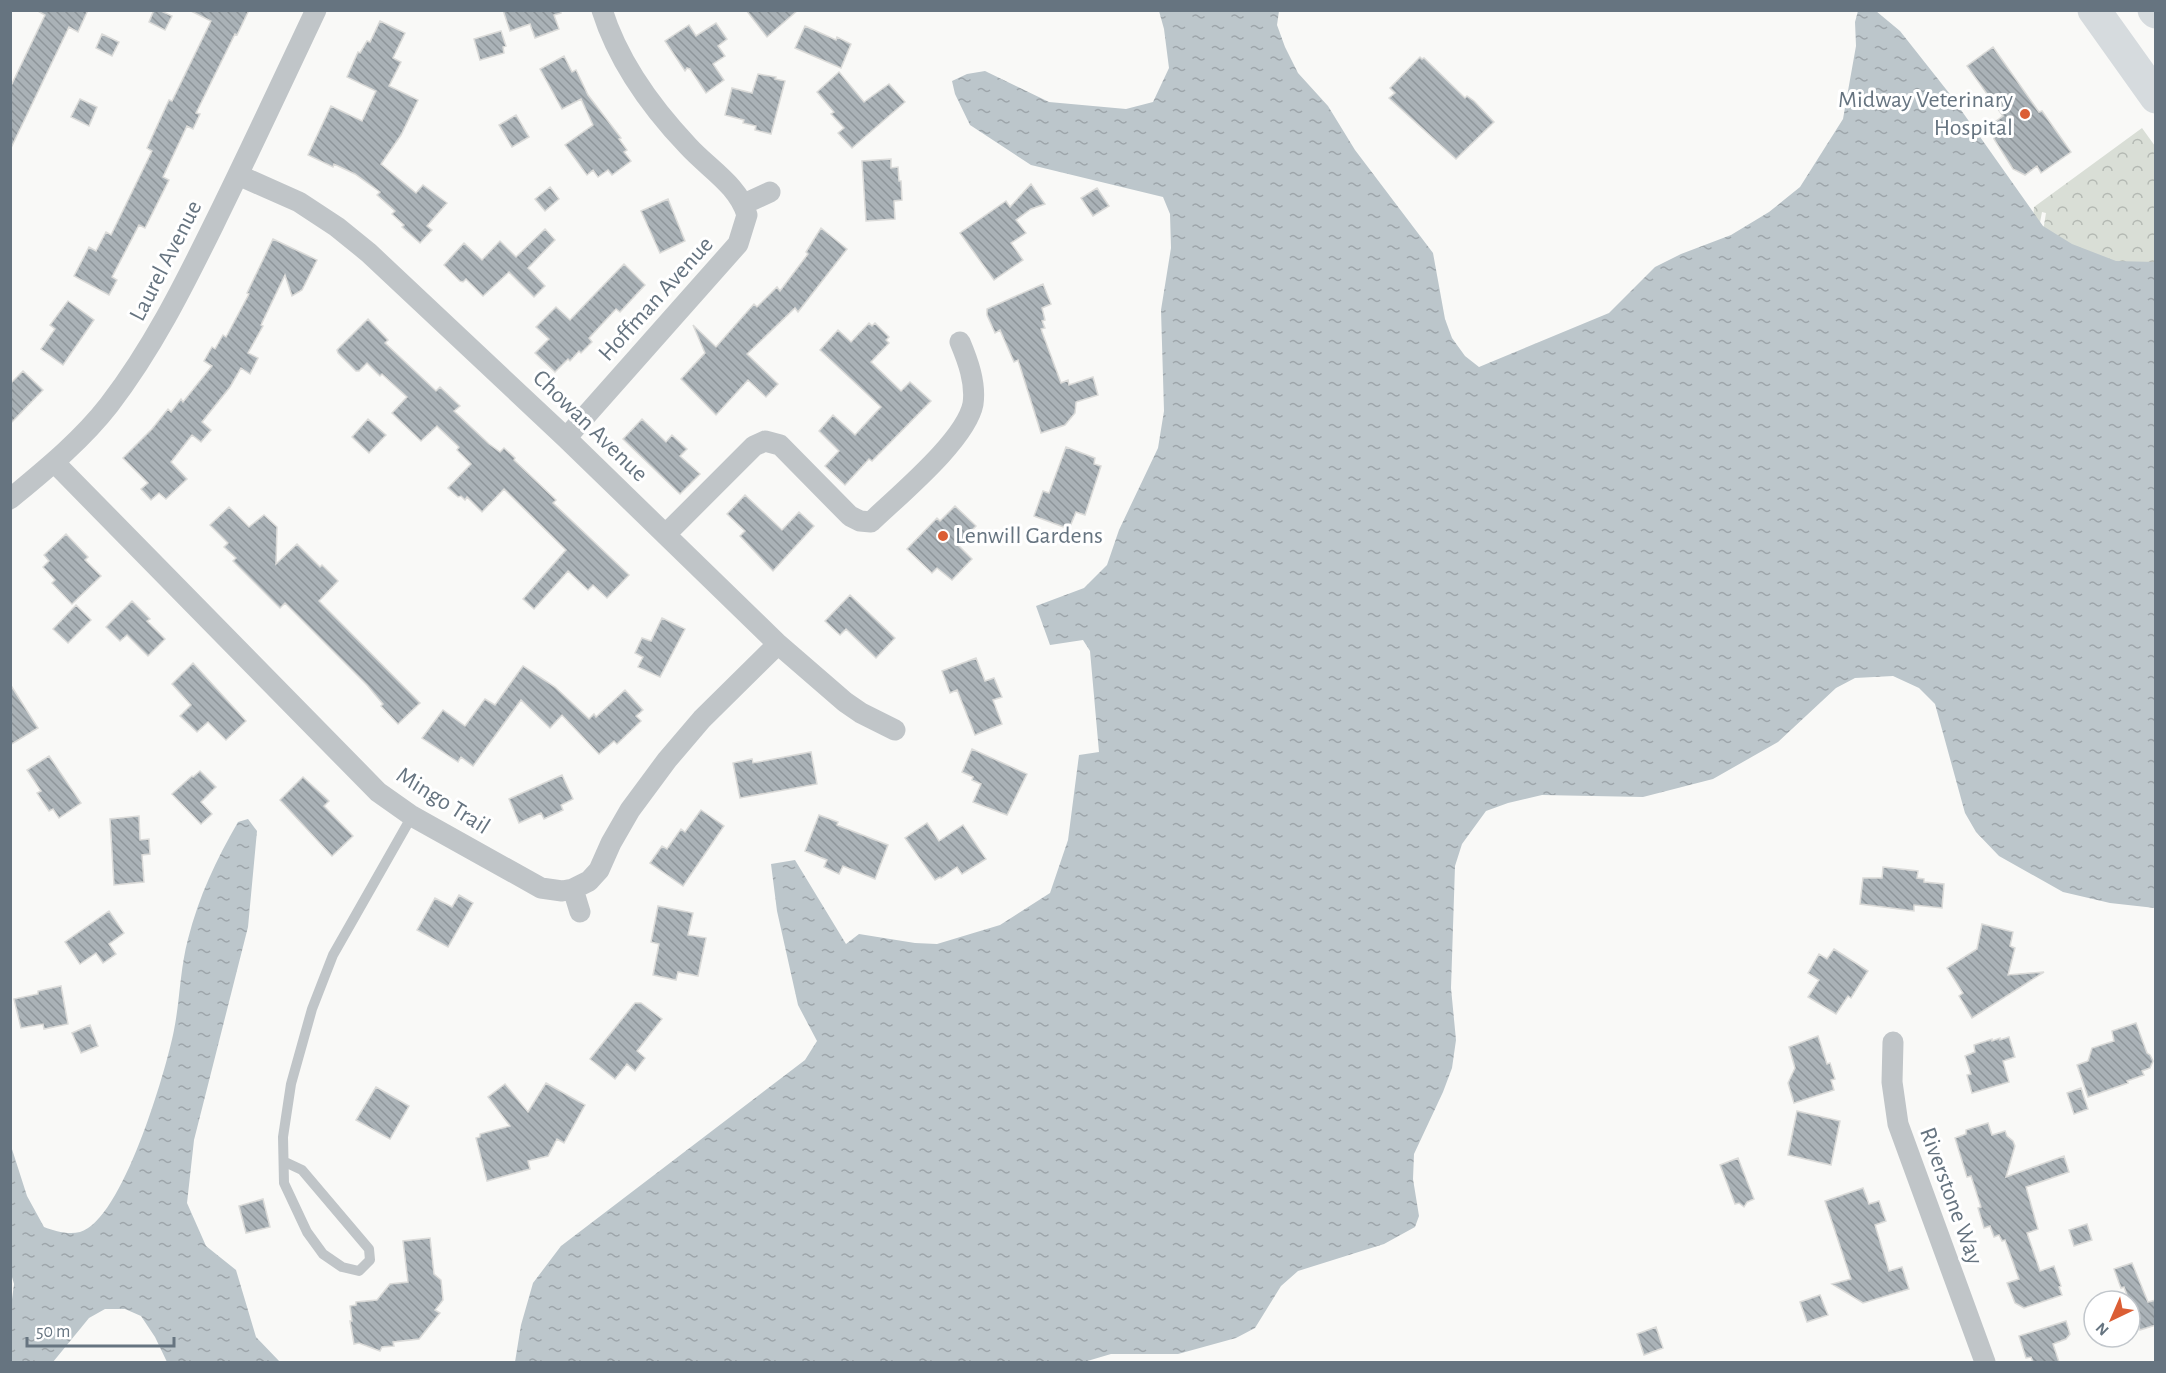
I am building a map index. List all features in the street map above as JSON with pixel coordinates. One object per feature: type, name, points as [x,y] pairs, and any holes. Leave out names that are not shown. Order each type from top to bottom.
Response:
[{"type":"main road","points":[[2094,10],[2156,97]]},
{"type":"street","name":"Laurel Avenue","points":[[10,500],[54,462],[108,406],[155,339],[238,174],[316,10]]},
{"type":"street","points":[[602,10],[617,47],[637,82],[688,147],[738,194],[744,204],[770,192]]},
{"type":"street","name":"Chowan Avenue","points":[[238,174],[299,202],[345,233],[403,283],[778,644],[845,702],[895,730]]},
{"type":"street","name":"Hoffman Avenue","points":[[566,438],[738,244],[747,215],[744,204]]},
{"type":"street","points":[[666,534],[754,446],[765,441],[780,445],[850,516],[860,521],[871,522],[946,449],[960,434],[969,417],[973,402],[972,382],[969,363],[960,342]]},
{"type":"street","name":"Mingo Trail","points":[[54,462],[378,792],[412,816],[541,888],[552,891],[573,890]]},
{"type":"street","points":[[580,912],[573,890],[589,881],[599,870],[630,810],[667,760],[702,719],[778,644]]},
{"type":"street","name":"Riverstone Way","points":[[1893,1042],[1892,1082],[1898,1124],[1985,1362]]},
{"type":"lane","points":[[285,1162],[302,1170],[369,1249],[370,1260],[359,1271],[342,1267],[323,1254],[307,1232],[284,1183],[283,1137],[291,1084],[312,1008],[333,955],[412,816]]},
{"type":"green space","points":[[2142,128],[2155,146],[2155,270],[2038,262],[2046,213],[2042,212],[2027,291],[2034,207]]},
{"type":"water","points":[[1159,11],[1279,11],[1277,25],[1298,73],[1328,106],[1355,150],[1433,253],[1445,319],[1452,338],[1465,356],[1479,367],[1609,313],[1655,267],[1681,254],[1731,235],[1769,212],[1800,187],[1843,119],[1856,46],[1855,22],[1858,11],[1876,11],[1900,31],[1949,93],[2043,226],[2072,244],[2116,261],[2155,262],[2155,908],[2110,903],[2063,892],[1999,856],[1976,832],[1965,813],[1935,704],[1919,688],[1893,676],[1855,678],[1836,688],[1778,742],[1713,779],[1643,797],[1542,795],[1486,811],[1462,844],[1455,866],[1451,988],[1456,1040],[1452,1068],[1414,1154],[1413,1179],[1419,1216],[1415,1227],[1384,1244],[1298,1271],[1281,1286],[1255,1328],[1236,1338],[1178,1354],[1111,1354],[1084,1362],[515,1362],[521,1325],[533,1283],[561,1246],[805,1060],[817,1041],[798,1005],[777,911],[771,864],[795,860],[846,944],[859,934],[915,943],[937,944],[1000,925],[1050,893],[1068,840],[1079,755],[1099,752],[1090,651],[1083,640],[1050,645],[1036,606],[1084,588],[1107,565],[1119,530],[1158,448],[1164,411],[1161,310],[1171,248],[1170,214],[1163,197],[1031,165],[970,125],[955,94],[952,81],[967,74],[985,71],[1049,102],[1126,109],[1153,102],[1169,68],[1164,29]]},
{"type":"water","points":[[248,819],[257,831],[248,927],[194,1140],[187,1203],[206,1246],[236,1270],[256,1337],[280,1362],[167,1362],[155,1337],[141,1316],[125,1309],[105,1309],[89,1318],[53,1362],[11,1362],[11,1307],[14,1284],[10,1270],[11,1146],[27,1196],[44,1227],[75,1233],[96,1222],[111,1202],[126,1174],[152,1109],[174,1030],[185,950],[197,908],[215,864],[238,822]]},
{"type":"building","points":[[36,10],[88,10],[78,32],[69,27],[10,150],[10,88],[45,15]]},
{"type":"building","points":[[154,10],[172,16],[165,30],[149,22]]},
{"type":"building","points":[[189,10],[249,10],[196,113],[200,114],[193,129],[187,126],[163,177],[169,180],[145,228],[139,225],[112,277],[117,280],[109,295],[74,276],[89,247],[96,251],[106,232],[111,235],[152,151],[147,148],[169,100],[172,101],[211,21]]},
{"type":"building","points":[[503,10],[560,10],[561,13],[554,15],[559,29],[535,38],[530,24],[510,31]]},
{"type":"building","points":[[746,10],[798,10],[767,37]]},
{"type":"building","points":[[380,21],[405,33],[393,58],[401,62],[389,86],[418,100],[401,135],[381,164],[416,193],[423,185],[447,203],[427,226],[432,230],[420,243],[402,227],[404,225],[392,214],[395,211],[377,195],[380,192],[355,174],[308,155],[331,106],[362,121],[376,91],[347,77],[358,52],[360,53],[367,41],[370,42]]},
{"type":"building","points":[[716,23],[727,39],[718,46],[725,56],[713,64],[724,80],[706,93],[690,69],[687,68],[685,71],[665,41],[689,25],[696,36]]},
{"type":"building","points":[[805,26],[851,44],[841,68],[795,48]]},
{"type":"building","points":[[501,31],[506,46],[503,47],[504,53],[480,60],[474,39]]},
{"type":"building","points":[[102,34],[119,42],[112,56],[96,48]]},
{"type":"building","name":"Midway Veterinary Hospital","points":[[1993,47],[2039,112],[2042,111],[2071,152],[2041,173],[2037,166],[2025,175],[2013,169],[1994,139],[1992,124],[2003,116],[1967,66]]},
{"type":"building","points":[[564,56],[572,72],[576,70],[588,95],[621,138],[619,139],[627,150],[624,152],[631,161],[612,175],[608,170],[598,177],[593,170],[587,175],[565,145],[593,125],[581,99],[562,109],[540,69]]},
{"type":"building","points":[[1420,57],[1424,58],[1465,98],[1467,96],[1474,101],[1494,122],[1456,159],[1389,98],[1395,93],[1390,88]]},
{"type":"building","points":[[839,72],[864,102],[889,84],[905,102],[852,148],[838,133],[844,128],[831,114],[834,112],[817,92]]},
{"type":"building","points":[[758,74],[785,81],[771,134],[755,130],[756,126],[743,123],[744,120],[725,115],[732,88],[752,93]]},
{"type":"building","points":[[80,99],[97,107],[89,126],[71,117]]},
{"type":"building","points":[[516,115],[529,137],[512,147],[499,125]]},
{"type":"building","points":[[891,159],[891,168],[898,167],[899,181],[901,181],[902,200],[894,201],[895,219],[866,221],[862,161]]},
{"type":"building","points":[[1031,184],[1045,204],[1031,209],[1016,220],[1026,233],[1011,243],[1023,260],[994,280],[960,233],[1006,201],[1010,207]]},
{"type":"building","points":[[550,187],[559,199],[545,211],[535,199]]},
{"type":"building","points":[[1097,188],[1109,206],[1093,216],[1081,198]]},
{"type":"building","points":[[668,199],[685,241],[660,253],[641,211]]},
{"type":"building","points":[[821,228],[847,249],[798,312],[795,308],[747,354],[778,384],[766,397],[748,380],[716,415],[681,379],[705,353],[693,325],[716,347],[754,304],[757,307],[777,287],[780,291],[808,254],[806,252]]},
{"type":"building","points":[[545,229],[555,240],[528,268],[545,286],[534,297],[509,272],[483,296],[466,279],[463,282],[460,281],[444,265],[464,243],[482,260],[500,241],[516,257]]},
{"type":"building","points":[[273,239],[317,260],[302,290],[292,296],[285,275],[261,325],[263,326],[248,353],[258,358],[250,374],[241,368],[230,387],[202,422],[211,430],[201,442],[192,435],[171,462],[187,479],[166,499],[159,493],[151,500],[141,489],[148,483],[123,458],[168,409],[171,412],[181,399],[183,402],[212,366],[204,361],[212,347],[215,349],[223,335],[226,337],[249,294],[247,293]]},
{"type":"building","points":[[624,264],[645,285],[620,312],[616,309],[589,338],[592,342],[581,353],[579,351],[570,361],[568,359],[555,372],[535,353],[549,339],[536,327],[556,307],[570,320]]},
{"type":"building","points":[[1043,284],[1051,304],[1042,308],[1045,320],[1042,321],[1045,328],[1041,329],[1061,383],[1068,380],[1069,385],[1093,377],[1098,395],[1076,402],[1075,413],[1065,425],[1041,433],[1018,360],[1014,362],[1000,330],[995,333],[987,315],[987,309]]},
{"type":"building","points":[[68,301],[94,320],[63,365],[41,349],[55,329],[50,325]]},
{"type":"building","points":[[368,319],[388,340],[385,343],[436,391],[440,387],[460,406],[454,411],[489,444],[500,452],[504,448],[515,458],[514,460],[556,500],[553,503],[629,575],[607,598],[593,585],[588,590],[568,571],[534,609],[523,599],[566,550],[504,489],[482,512],[467,497],[465,500],[461,496],[458,497],[448,488],[471,464],[457,450],[459,447],[437,426],[421,441],[392,413],[407,397],[367,363],[356,371],[338,353],[337,350]]},
{"type":"building","points":[[869,323],[872,326],[875,323],[889,337],[886,340],[889,343],[871,362],[901,391],[910,382],[931,401],[872,461],[869,459],[845,485],[825,466],[839,451],[819,431],[833,415],[855,435],[881,407],[820,350],[838,330],[851,342]]},
{"type":"building","points":[[23,371],[43,390],[10,424],[10,384]]},
{"type":"building","points":[[368,419],[386,435],[369,453],[352,437]]},
{"type":"building","points":[[642,419],[666,442],[672,435],[687,449],[680,456],[700,474],[680,494],[623,439]]},
{"type":"building","points":[[1066,447],[1095,458],[1094,464],[1101,466],[1085,515],[1076,512],[1069,529],[1034,516],[1043,491],[1049,493]]},
{"type":"building","points":[[745,495],[782,530],[799,512],[814,526],[773,571],[740,536],[745,531],[727,514]]},
{"type":"building","name":"Lenwill Gardens","points":[[955,506],[976,526],[958,545],[972,559],[952,580],[937,568],[932,573],[907,549],[937,518],[940,521]]},
{"type":"building","points":[[229,507],[249,527],[264,515],[277,527],[276,564],[297,544],[338,581],[319,601],[420,703],[398,724],[381,706],[383,704],[367,685],[285,603],[280,608],[233,561],[236,558],[224,547],[228,543],[210,525]]},
{"type":"building","points":[[66,534],[88,557],[85,560],[101,576],[72,604],[52,583],[55,580],[43,567],[49,561],[44,555]]},
{"type":"building","points":[[850,595],[895,638],[876,658],[846,629],[840,635],[825,621]]},
{"type":"building","points":[[132,601],[165,639],[148,656],[127,635],[120,641],[106,627]]},
{"type":"building","points":[[76,605],[91,620],[68,643],[53,629]]},
{"type":"building","points":[[662,618],[685,629],[660,677],[638,667],[643,657],[635,653],[642,638],[651,641]]},
{"type":"building","points":[[976,658],[985,681],[994,678],[1002,697],[993,700],[1002,724],[975,735],[957,690],[950,693],[942,671]]},
{"type":"building","points":[[193,663],[246,721],[226,740],[208,722],[197,732],[180,716],[191,705],[172,684]]},
{"type":"building","points":[[523,666],[555,687],[589,719],[594,714],[596,717],[625,690],[643,710],[636,716],[641,721],[617,744],[614,741],[599,754],[562,715],[550,728],[521,700],[473,766],[461,757],[458,762],[422,738],[443,710],[465,726],[485,699],[495,705]]},
{"type":"building","points":[[10,684],[38,728],[10,745]]},
{"type":"building","points":[[972,749],[1027,774],[1007,815],[973,802],[981,784],[962,772]]},
{"type":"building","points":[[811,752],[817,784],[740,798],[733,763],[752,759],[753,763]]},
{"type":"building","points":[[49,756],[81,803],[59,818],[53,809],[49,811],[37,793],[41,791],[27,770]]},
{"type":"building","points":[[200,771],[216,787],[201,802],[212,814],[201,824],[172,794]]},
{"type":"building","points":[[562,775],[573,799],[561,805],[563,810],[544,819],[541,813],[519,823],[509,799]]},
{"type":"building","points":[[303,777],[329,801],[324,806],[353,836],[332,856],[280,800]]},
{"type":"building","points":[[701,810],[724,826],[683,886],[650,863],[662,846],[667,849],[681,829],[685,832]]},
{"type":"building","points":[[819,815],[838,822],[837,825],[888,845],[875,879],[843,866],[839,874],[824,867],[827,860],[805,851]]},
{"type":"building","points":[[139,816],[140,840],[149,839],[150,854],[142,855],[144,882],[114,885],[110,819]]},
{"type":"building","points":[[927,823],[939,841],[963,825],[986,859],[962,874],[957,867],[935,880],[905,838]]},
{"type":"building","points":[[1883,867],[1918,871],[1917,878],[1924,879],[1924,882],[1944,884],[1942,908],[1914,905],[1914,911],[1860,904],[1863,878],[1882,878]]},
{"type":"building","points":[[459,895],[473,903],[448,947],[417,930],[435,898],[452,907]]},
{"type":"building","points":[[658,906],[693,913],[688,935],[706,938],[698,976],[678,972],[676,980],[653,975],[659,944],[651,942]]},
{"type":"building","points":[[109,911],[124,933],[109,944],[116,954],[103,963],[96,953],[80,964],[65,942]]},
{"type":"building","points":[[1982,924],[2013,932],[2010,946],[2015,948],[2008,975],[2044,972],[1972,1018],[1959,996],[1963,993],[1947,968],[1977,949]]},
{"type":"building","points":[[1834,949],[1868,971],[1851,998],[1848,996],[1836,1014],[1808,997],[1819,980],[1808,973],[1819,954],[1827,959]]},
{"type":"building","points":[[61,986],[68,1024],[44,1029],[43,1024],[21,1028],[14,999]]},
{"type":"building","points":[[635,1003],[641,1003],[662,1019],[637,1051],[645,1058],[635,1071],[627,1064],[615,1079],[590,1059]]},
{"type":"building","points":[[2136,1023],[2147,1053],[2153,1061],[2150,1068],[2142,1071],[2144,1075],[2127,1081],[2128,1083],[2088,1097],[2077,1065],[2088,1061],[2092,1048],[2114,1041],[2112,1031]]},
{"type":"building","points":[[90,1025],[98,1046],[81,1053],[72,1033]]},
{"type":"building","points":[[1818,1036],[1827,1064],[1830,1063],[1835,1079],[1831,1080],[1834,1090],[1794,1103],[1788,1083],[1795,1068],[1789,1047]]},
{"type":"building","points":[[2009,1037],[2015,1057],[2003,1061],[2009,1082],[1972,1093],[1967,1075],[1971,1074],[1965,1056],[1975,1052],[1974,1045],[1992,1039],[1992,1041]]},
{"type":"building","points":[[546,1083],[585,1105],[564,1143],[557,1139],[548,1156],[528,1161],[530,1169],[487,1181],[476,1138],[480,1137],[480,1134],[510,1126],[488,1097],[505,1084],[528,1112]]},
{"type":"building","points":[[376,1087],[409,1106],[390,1139],[356,1120]]},
{"type":"building","points":[[2081,1088],[2088,1109],[2074,1114],[2067,1093]]},
{"type":"building","points":[[1797,1111],[1840,1121],[1831,1165],[1788,1155]]},
{"type":"building","points":[[1988,1123],[1992,1135],[2005,1131],[2015,1146],[2006,1177],[2064,1156],[2069,1172],[2026,1187],[2038,1229],[2027,1233],[2040,1271],[2054,1266],[2062,1295],[2024,1308],[2015,1303],[2007,1283],[2019,1279],[2005,1240],[2002,1241],[1999,1235],[1994,1237],[1990,1226],[1984,1228],[1978,1208],[1981,1207],[1971,1176],[1967,1177],[1955,1138],[1966,1134],[1966,1130]]},
{"type":"building","points":[[1738,1158],[1754,1199],[1747,1202],[1744,1207],[1739,1203],[1735,1204],[1720,1165]]},
{"type":"building","points":[[1863,1188],[1869,1204],[1879,1201],[1886,1221],[1875,1225],[1889,1271],[1902,1267],[1909,1289],[1863,1303],[1832,1284],[1851,1279],[1825,1201]]},
{"type":"building","points":[[263,1199],[270,1227],[246,1233],[239,1206]]},
{"type":"building","points":[[2087,1224],[2092,1240],[2074,1246],[2069,1230]]},
{"type":"building","points":[[430,1238],[434,1274],[441,1280],[443,1300],[435,1310],[440,1313],[419,1339],[393,1342],[394,1346],[382,1347],[380,1351],[359,1343],[354,1344],[350,1306],[356,1305],[356,1302],[377,1300],[390,1284],[408,1282],[403,1241]]},
{"type":"building","points":[[2132,1263],[2148,1302],[2156,1300],[2156,1325],[2142,1329],[2142,1289],[2121,1288],[2114,1269]]},
{"type":"building","points":[[1820,1295],[1828,1315],[1807,1322],[1800,1302]]},
{"type":"building","points":[[2066,1321],[2070,1334],[2066,1339],[2053,1344],[2059,1362],[2033,1362],[2031,1357],[2026,1358],[2019,1336]]},
{"type":"building","points":[[1656,1327],[1663,1348],[1644,1355],[1637,1334]]},
{"type":"place","name":"Midway Veterinary Hospital","points":[[2025,114]]},
{"type":"place","name":"Lenwill Gardens","points":[[943,536]]}]
